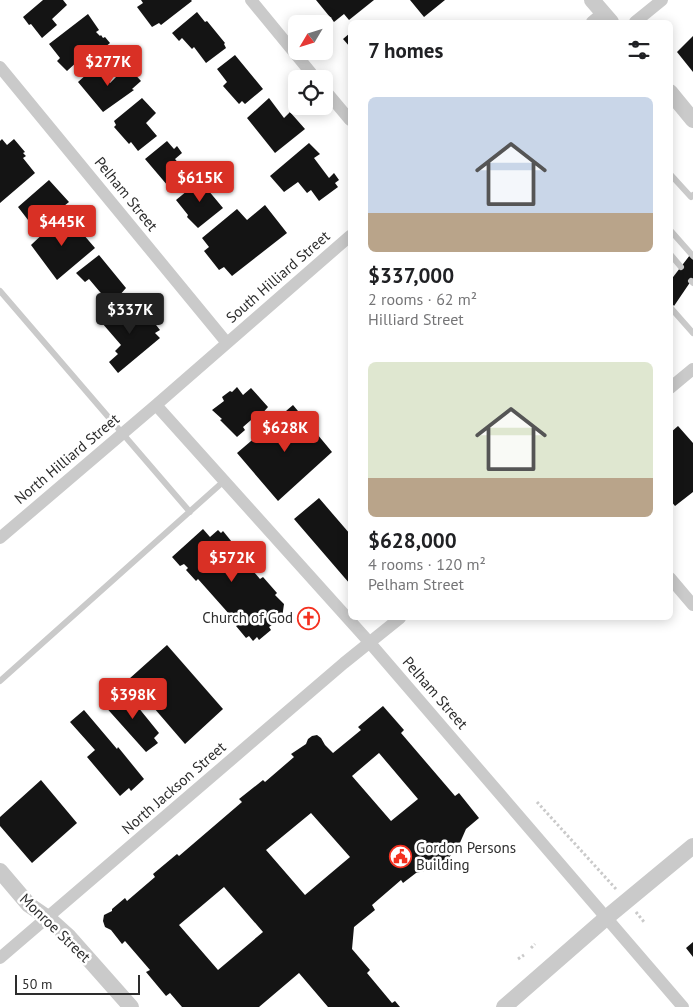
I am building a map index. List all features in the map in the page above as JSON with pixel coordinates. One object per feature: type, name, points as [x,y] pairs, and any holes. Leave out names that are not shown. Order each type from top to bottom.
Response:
[{"type":"street","points":[[251,0],[309,70]]},
{"type":"street","points":[[592,0],[602,19]]},
{"type":"street","points":[[637,20],[662,0]]},
{"type":"street","name":"Pelham Street","points":[[0,67],[227,343]]},
{"type":"street","points":[[673,96],[693,120]]},
{"type":"street","points":[[333,99],[348,118]]},
{"type":"street","name":"South Hilliard Street","points":[[156,405],[348,238]]},
{"type":"street","points":[[673,386],[693,369]]},
{"type":"street","name":"Pelham Street","points":[[156,405],[348,619]]},
{"type":"street","name":"North Hilliard Street","points":[[0,538],[156,405]]},
{"type":"street","points":[[673,582],[693,605]]},
{"type":"street","name":"Pelham Street","points":[[349,620],[683,1007]]},
{"type":"street","name":"North Jackson Street","points":[[0,958],[344,663],[398,620]]},
{"type":"street","points":[[504,1007],[606,918],[693,846]]},
{"type":"street","name":"Monroe Street","points":[[0,871],[28,905],[48,918],[69,937],[131,1007]]},
{"type":"lane","points":[[673,177],[691,197],[693,195]]},
{"type":"lane","points":[[673,233],[693,256]]},
{"type":"lane","points":[[673,258],[681,267]]},
{"type":"lane","points":[[0,291],[190,512]]},
{"type":"lane","points":[[673,310],[693,333]]},
{"type":"lane","points":[[0,681],[224,481]]},
{"type":"path","points":[[538,802],[616,890]]},
{"type":"path","points":[[636,912],[644,922]]},
{"type":"path","points":[[531,948],[535,944]]},
{"type":"path","points":[[518,959],[524,955]]},
{"type":"building","points":[[43,0],[63,0],[67,5],[52,19],[57,25],[42,38],[23,17]]},
{"type":"building","points":[[141,0],[192,1],[161,25],[159,23],[152,27],[137,7],[143,3]]},
{"type":"building","points":[[316,0],[374,0],[349,20],[344,14],[334,22],[333,15],[328,15]]},
{"type":"building","points":[[410,0],[445,0],[424,17]]},
{"type":"building","points":[[197,12],[225,43],[226,48],[206,63],[194,47],[192,49],[182,38],[179,41],[172,33]]},
{"type":"building","points":[[88,14],[99,30],[96,32],[103,38],[105,37],[110,43],[83,65],[79,60],[67,71],[57,61],[60,58],[49,44]]},
{"type":"building","points":[[348,35],[348,45],[343,39]]},
{"type":"building","points":[[693,36],[693,72],[677,52]]},
{"type":"building","points":[[235,55],[263,89],[245,104],[242,101],[239,104],[223,86],[227,82],[217,69]]},
{"type":"building","points":[[96,66],[110,83],[121,72],[123,76],[131,70],[141,81],[132,89],[134,90],[103,112],[78,82]]},
{"type":"building","points":[[142,98],[156,113],[146,123],[157,136],[138,151],[114,127],[116,125],[114,121]]},
{"type":"building","points":[[269,98],[284,118],[288,114],[293,115],[305,129],[275,153],[247,118]]},
{"type":"building","points":[[2,139],[7,145],[14,139],[25,152],[23,153],[26,156],[23,158],[35,173],[0,203],[0,141]]},
{"type":"building","points":[[167,141],[174,149],[177,146],[182,153],[175,159],[186,172],[168,186],[145,159]]},
{"type":"building","points":[[309,143],[320,154],[314,158],[329,178],[334,173],[339,180],[335,183],[338,187],[319,201],[311,190],[307,193],[298,182],[284,192],[270,176]]},
{"type":"building","points":[[204,177],[211,186],[208,190],[223,208],[198,228],[187,217],[188,215],[176,200]]},
{"type":"building","points":[[49,180],[69,202],[35,229],[18,207]]},
{"type":"building","points":[[265,205],[287,233],[232,276],[224,267],[219,270],[204,251],[209,247],[202,238],[237,209],[247,220]]},
{"type":"building","points":[[65,213],[95,248],[57,280],[31,245]]},
{"type":"building","points":[[99,255],[126,288],[111,305],[89,279],[85,282],[76,273]]},
{"type":"building","points":[[690,255],[693,260],[693,278],[674,306],[673,305],[673,277]]},
{"type":"building","points":[[130,300],[144,319],[149,316],[160,330],[155,333],[160,338],[118,373],[109,362],[118,354],[115,351],[121,345],[102,323]]},
{"type":"building","points":[[237,387],[243,395],[251,388],[268,407],[261,415],[259,413],[243,427],[245,430],[237,437],[212,410],[224,401],[222,397]]},
{"type":"building","points":[[293,405],[332,452],[278,501],[237,453]]},
{"type":"building","points":[[678,426],[693,443],[693,492],[675,506],[673,504],[673,430]]},
{"type":"building","points":[[319,498],[348,532],[348,582],[294,519]]},
{"type":"building","points":[[203,529],[210,537],[218,530],[221,533],[223,531],[236,547],[234,549],[260,579],[263,577],[277,593],[275,595],[284,604],[282,618],[269,627],[271,630],[259,640],[257,637],[253,641],[249,636],[246,638],[236,626],[238,624],[198,579],[196,581],[186,570],[188,568],[184,564],[180,566],[172,557]]},
{"type":"building","points":[[167,645],[223,709],[185,744],[129,679]]},
{"type":"building","points":[[125,691],[159,733],[154,738],[158,743],[146,752],[103,704],[116,693],[119,697]]},
{"type":"building","name":"Gordon Persons Building","points":[[383,706],[404,730],[401,733],[455,796],[459,793],[479,818],[466,829],[459,845],[448,859],[432,869],[416,873],[403,883],[401,880],[372,905],[375,910],[354,927],[352,949],[370,970],[367,973],[392,1003],[395,1001],[400,1007],[328,1007],[299,973],[259,1007],[182,1007],[170,993],[166,996],[146,972],[150,970],[125,941],[122,944],[111,930],[105,927],[104,915],[112,911],[125,898],[127,901],[155,877],[153,874],[177,854],[179,856],[242,802],[239,799],[263,780],[265,782],[294,757],[291,754],[306,744],[312,736],[317,735],[321,738],[333,753],[361,730],[358,727]],"holes":[[[379,753],[418,799],[391,821],[352,776]],[[311,813],[350,857],[305,895],[266,850]],[[224,887],[263,932],[218,970],[179,925]]]},
{"type":"building","points":[[84,710],[144,779],[131,791],[129,788],[120,796],[87,757],[95,750],[70,722]]},
{"type":"building","points":[[41,780],[77,823],[32,863],[0,826],[0,817]]},
{"type":"building","points":[[693,942],[693,957],[686,948]]},
{"type":"place","name":"Church of God","points":[[309,618]]},
{"type":"place","name":"Gordon Persons Building","points":[[400,857]]}]
